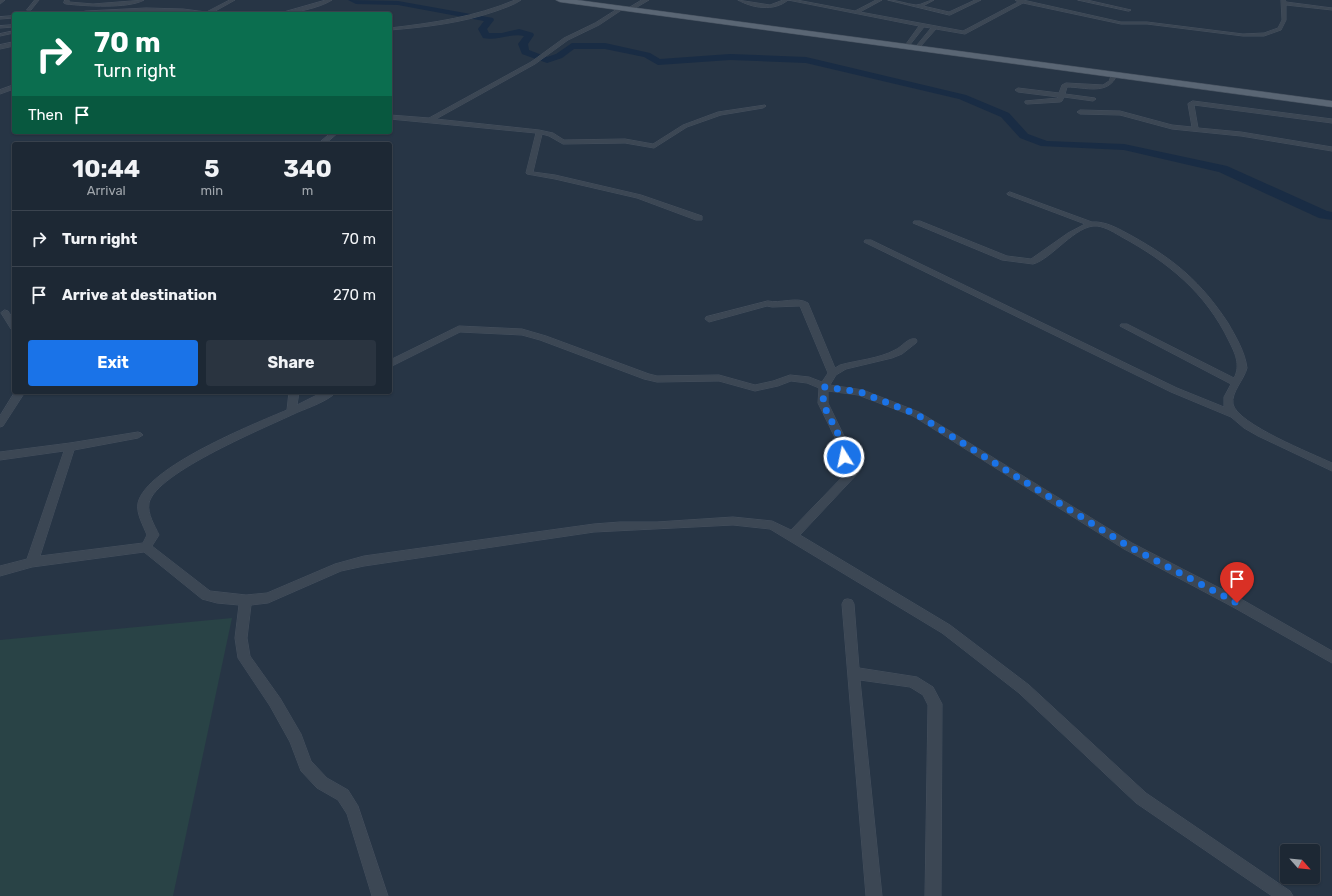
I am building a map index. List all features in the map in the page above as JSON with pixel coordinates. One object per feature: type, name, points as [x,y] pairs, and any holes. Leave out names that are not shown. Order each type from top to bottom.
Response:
[{"type":"main road","points":[[560,0],[1332,104]]},
{"type":"street","points":[[29,9],[37,0]]},
{"type":"street","points":[[67,0],[65,2],[69,4],[104,4],[142,0]]},
{"type":"street","points":[[104,4],[111,0]]},
{"type":"street","points":[[211,12],[233,0]]},
{"type":"street","points":[[285,12],[318,5],[329,0]]},
{"type":"street","points":[[392,29],[479,16],[519,0]]},
{"type":"street","points":[[623,8],[629,0]]},
{"type":"street","points":[[430,120],[456,104],[533,63],[566,39],[597,24],[623,8],[646,0]]},
{"type":"street","points":[[740,0],[769,7],[776,6],[786,0]]},
{"type":"street","points":[[790,0],[955,32],[969,31],[1020,1],[1120,23],[1147,23],[1225,34],[1257,35],[1278,30],[1283,26],[1283,1],[1332,9]]},
{"type":"street","points":[[816,6],[829,0]]},
{"type":"street","points":[[854,13],[880,0]]},
{"type":"street","points":[[890,0],[953,14],[979,0]]},
{"type":"street","points":[[918,7],[932,0]]},
{"type":"street","points":[[1074,3],[1080,0],[1129,10]]},
{"type":"street","points":[[1063,10],[1069,7]]},
{"type":"street","points":[[98,12],[156,9],[194,12]]},
{"type":"street","points":[[0,18],[12,17]]},
{"type":"street","points":[[0,26],[12,26]]},
{"type":"street","points":[[909,44],[922,26]]},
{"type":"street","points":[[920,45],[934,28]]},
{"type":"street","points":[[0,35],[12,32]]},
{"type":"street","points":[[0,47],[12,44]]},
{"type":"street","points":[[1027,102],[1060,100],[1064,86],[1066,85],[1104,87],[1111,82],[1114,75]]},
{"type":"street","points":[[0,92],[12,88]]},
{"type":"street","points":[[1018,90],[1093,99]]},
{"type":"street","points":[[1195,130],[1191,104],[1193,103],[1332,121]]},
{"type":"street","points":[[392,117],[539,132],[551,134],[563,142],[625,141],[654,146],[692,123],[720,113],[763,106]]},
{"type":"street","points":[[1080,112],[1120,113],[1172,127],[1241,134],[1332,149]]},
{"type":"street","points":[[539,132],[528,173],[555,177],[639,196],[699,218]]},
{"type":"street","points":[[324,142],[334,134]]},
{"type":"street","points":[[1010,194],[1091,224],[1100,224],[1113,229],[1142,245],[1170,264],[1200,289],[1228,328],[1243,364],[1240,375],[1230,392],[1228,401],[1229,409],[1242,424],[1332,467]]},
{"type":"street","points":[[917,222],[1004,258],[1033,262],[1071,235],[1091,224]]},
{"type":"street","points":[[868,242],[1174,390],[1235,415]]},
{"type":"street","points":[[709,319],[768,303],[772,305],[802,303],[805,306],[833,372]]},
{"type":"street","points":[[6,313],[12,324]]},
{"type":"street","points":[[1124,326],[1235,382]]},
{"type":"street","points":[[392,363],[459,329],[522,332],[543,338],[647,377],[657,379],[719,378],[755,388],[775,384],[790,378],[809,380],[824,387],[860,392],[916,414],[1128,546],[1237,603],[1332,657]]},
{"type":"street","points":[[792,536],[854,472],[844,457],[843,444],[823,404],[824,387],[833,372],[843,367],[889,356],[899,352],[913,341]]},
{"type":"street","points":[[0,424],[19,394]]},
{"type":"street","points":[[291,412],[294,394]]},
{"type":"street","points":[[146,547],[153,535],[145,518],[144,501],[151,489],[179,467],[206,451],[327,394]]},
{"type":"street","points":[[0,456],[70,447],[138,435]]},
{"type":"street","points":[[32,562],[70,447]]},
{"type":"street","points":[[0,571],[32,562],[146,547],[206,595],[217,598],[246,600],[268,598],[339,568],[364,560],[594,528],[733,521],[772,525],[946,629],[1024,689],[1141,798],[1285,896]]},
{"type":"street","points":[[246,600],[241,638],[244,658],[275,702],[296,739],[306,766],[322,782],[343,794],[353,811],[380,896]]},
{"type":"street","points":[[848,604],[853,674],[874,896]]},
{"type":"street","points":[[853,674],[912,681],[928,692],[935,704],[932,896]]},
{"type":"green space","points":[[232,618],[173,896],[0,896],[0,640]]},
{"type":"waterway","points":[[352,0],[356,2],[398,3],[490,20],[482,29],[486,36],[502,36],[519,32],[530,35],[523,44],[525,52],[547,60],[559,56],[572,46],[605,46],[647,55],[658,62],[730,57],[806,60],[962,97],[1005,115],[1024,136],[1045,144],[1124,147],[1223,169],[1324,215],[1332,216]]},
{"type":"route","points":[[844,457],[843,444],[823,404],[824,387],[860,392],[916,414],[1128,546],[1237,603]]}]
